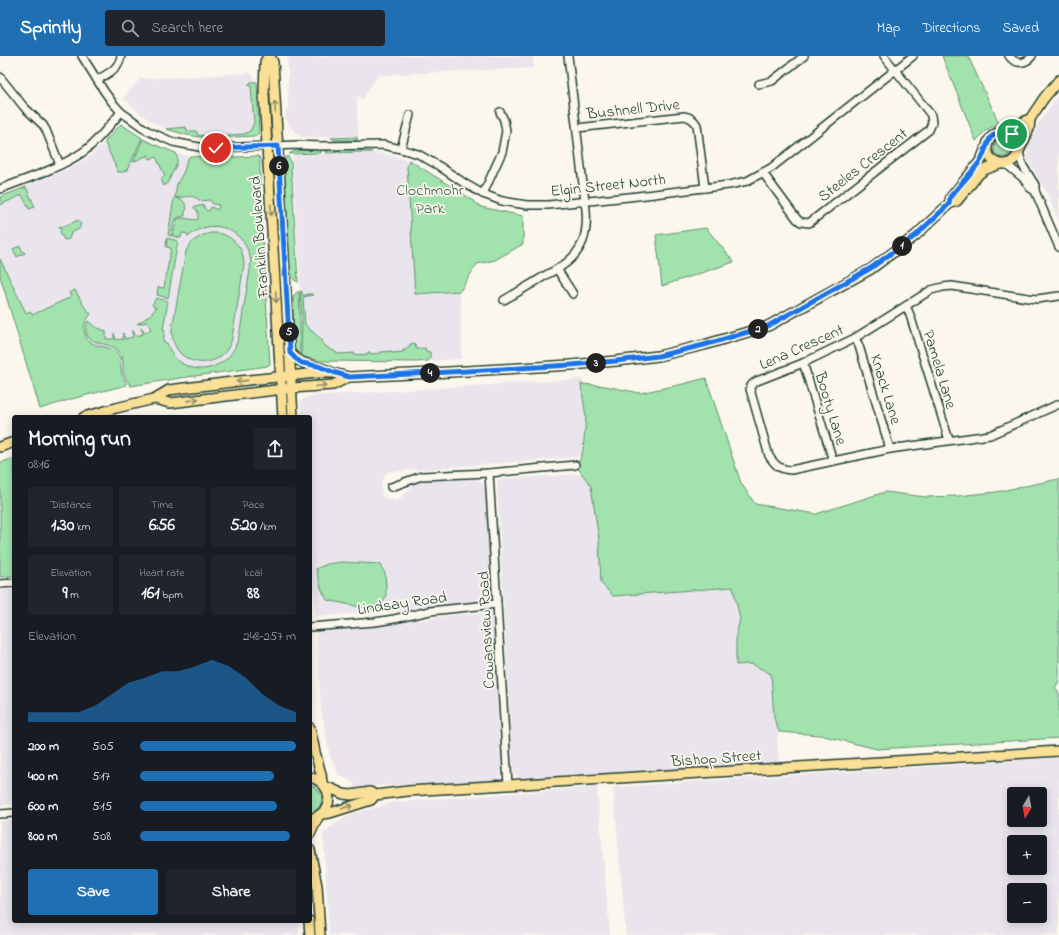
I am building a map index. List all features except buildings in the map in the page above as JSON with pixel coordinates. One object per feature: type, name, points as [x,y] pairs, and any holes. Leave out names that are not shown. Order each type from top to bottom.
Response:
[{"type":"main road","name":"Franklin Boulevard","points":[[283,415],[264,79],[265,62],[269,56],[273,62],[293,415]]},
{"type":"main road","points":[[290,353],[302,363],[318,366],[349,377],[432,373],[571,365],[658,356],[704,345],[768,326],[871,268],[915,236],[949,204],[957,201],[979,174],[987,168],[1012,162],[1016,158],[1029,129],[1030,119],[1044,98],[1059,80]]},
{"type":"main road","points":[[949,204],[950,197],[981,160],[988,141],[992,136],[1001,132],[1008,132],[1030,119]]},
{"type":"main road","points":[[1008,132],[1015,137],[1019,144],[1019,151]]},
{"type":"main road","points":[[986,148],[990,158],[996,163],[1003,164]]},
{"type":"main road","points":[[91,415],[154,399],[169,390],[210,384],[333,372]]},
{"type":"main road","points":[[154,399],[170,403],[292,388],[333,385],[349,377]]},
{"type":"main road","points":[[0,447],[12,443]]},
{"type":"main road","points":[[312,738],[329,801],[326,808],[316,817],[312,828]]},
{"type":"main road","name":"Bishop Street","points":[[312,778],[324,785],[346,794],[351,795],[370,792],[375,795],[408,791],[1059,751]]},
{"type":"main road","name":"Bishop Street","points":[[316,817],[372,800],[375,795]]},
{"type":"main road","points":[[312,860],[317,886],[320,935]]},
{"type":"main road","points":[[309,923],[310,935]]},
{"type":"street","name":"Elgin Street North","points":[[82,56],[108,97],[121,112],[148,131],[173,142],[208,148],[267,146],[383,146],[401,149],[426,158],[483,194],[502,201],[527,205],[628,197],[738,184],[747,181],[771,168],[913,56]]},
{"type":"street","points":[[97,80],[116,68],[121,56]]},
{"type":"street","points":[[504,300],[570,260],[578,252],[584,240],[587,226],[585,201],[568,56]]},
{"type":"street","points":[[884,56],[895,70]]},
{"type":"street","points":[[1009,56],[1014,61],[1021,63],[1029,60],[1032,56]]},
{"type":"street","points":[[759,84],[772,81],[800,57]]},
{"type":"street","name":"Steeles Crescent","points":[[763,173],[797,219],[805,223],[809,223],[929,130],[931,127],[931,115],[895,70]]},
{"type":"street","points":[[0,77],[24,107],[43,125],[49,135],[60,165]]},
{"type":"street","points":[[0,189],[60,165],[87,149],[121,112]]},
{"type":"street","points":[[483,194],[502,152],[506,131],[504,120],[500,112]]},
{"type":"street","points":[[401,149],[410,115]]},
{"type":"street","name":"Bushnell Drive","points":[[577,128],[688,116],[692,118],[697,125],[705,188]]},
{"type":"street","points":[[1019,151],[1023,166],[1035,185],[1035,191],[1059,247]]},
{"type":"street","points":[[1003,164],[1023,178],[1030,188],[1035,191]]},
{"type":"street","points":[[557,269],[573,294]]},
{"type":"street","name":"Lena Crescent","points":[[1059,296],[1037,299],[952,286],[931,290],[855,338],[803,363],[757,381],[750,386],[769,456],[775,465],[791,470],[890,449],[990,435],[1059,404]]},
{"type":"street","name":"Pamela Lane","points":[[906,306],[949,440]]},
{"type":"street","name":"Knack Lane","points":[[855,338],[859,346],[890,449]]},
{"type":"street","name":"Booty Lane","points":[[803,363],[833,461]]},
{"type":"street","points":[[391,487],[422,476],[489,473],[575,465]]},
{"type":"street","name":"Cowansview Road","points":[[489,473],[508,785]]},
{"type":"street","points":[[0,584],[12,583]]},
{"type":"street","name":"Lindsay Road","points":[[312,626],[375,622],[430,611],[497,604]]},
{"type":"street","points":[[0,814],[12,813]]},
{"type":"shaded area","points":[[288,56],[533,56],[534,68],[378,75],[361,101],[361,97],[357,97],[358,136],[301,137],[291,128],[285,117],[285,110],[288,110]]},
{"type":"shaded area","points":[[251,73],[257,82],[259,133],[255,136],[213,138],[187,135],[166,129],[152,122],[123,98],[140,79]]},
{"type":"shaded area","points":[[1059,93],[1059,222],[1047,193],[1028,161],[1027,153],[1038,124]]},
{"type":"shaded area","points":[[121,124],[153,144],[175,153],[203,158],[258,156],[260,158],[260,202],[267,322],[227,369],[129,384],[40,409],[0,276],[0,197],[75,166],[98,149]]},
{"type":"shaded area","points":[[385,154],[409,160],[407,167],[415,294],[460,291],[462,359],[416,362],[321,361],[306,358],[301,355],[302,317],[292,155]]},
{"type":"shaded area","points":[[583,379],[581,384],[586,417],[583,451],[580,457],[387,472],[381,483],[382,497],[397,501],[413,484],[430,480],[478,479],[485,487],[493,593],[489,599],[403,611],[316,616],[314,588],[312,588],[312,415],[301,415],[300,401],[310,396]]},
{"type":"shaded area","points":[[583,474],[591,486],[599,540],[601,583],[613,596],[733,587],[740,619],[736,635],[737,665],[752,664],[771,674],[774,718],[779,732],[777,739],[779,763],[520,779],[516,776],[512,768],[497,479]]},
{"type":"shaded area","points":[[0,590],[12,590],[12,804],[0,805]]},
{"type":"shaded area","points":[[487,613],[493,619],[501,776],[494,781],[354,787],[354,783],[339,775],[330,756],[321,709],[316,631],[402,623],[450,615]]},
{"type":"shaded area","points":[[1059,758],[1059,935],[626,935],[613,787]]},
{"type":"shaded area","points":[[597,787],[610,935],[329,935],[323,832],[352,814],[395,802]]},
{"type":"shaded area","points":[[12,820],[12,923],[298,923],[299,935],[0,935],[0,821]]},
{"type":"green space","points":[[942,56],[968,56],[999,123],[985,131],[976,141]]},
{"type":"green space","points":[[251,82],[257,82],[259,133],[255,136],[213,138],[213,136],[244,134],[250,131],[254,123],[251,86],[248,85]]},
{"type":"green space","points":[[121,124],[142,138],[127,170],[118,172],[105,141]]},
{"type":"green space","points":[[186,127],[187,131],[196,131],[198,135],[206,136],[206,138],[187,135],[166,129]]},
{"type":"green space","points":[[357,137],[357,140],[335,140],[331,138]]},
{"type":"green space","points":[[143,139],[176,153],[176,166],[164,186],[161,179],[165,176],[156,157],[150,159],[148,155],[133,162]]},
{"type":"green space","points":[[999,139],[1007,139],[1012,144],[1010,155],[1007,157],[999,157],[994,152],[994,144]]},
{"type":"green space","points":[[353,149],[372,152],[325,153],[325,151],[329,150]]},
{"type":"green space","points":[[321,150],[321,153],[289,154],[294,151]]},
{"type":"green space","points":[[190,156],[216,158],[258,156],[260,158],[260,197],[270,364],[261,367],[131,386],[124,374],[121,353],[108,345],[91,339],[87,335],[86,329],[88,321],[95,327],[106,331],[106,339],[114,339],[114,333],[116,340],[123,339],[123,333],[125,339],[133,337],[132,331],[136,336],[143,334],[141,327],[145,333],[151,329],[147,322],[137,324],[152,313],[156,308],[152,305],[156,298],[168,301],[163,329],[165,330],[163,342],[167,343],[171,352],[184,365],[199,369],[205,369],[217,365],[225,360],[235,348],[238,340],[251,263],[243,242],[228,229],[218,227],[208,227],[198,230],[188,237],[188,234],[182,233],[181,238],[173,236],[177,219],[182,218],[197,220],[198,213],[194,207],[204,205],[204,208],[207,211],[210,210],[211,207],[218,210],[219,205],[213,204],[210,200],[201,201],[191,196],[175,197],[177,184]]},
{"type":"green space","points":[[287,156],[291,163],[298,282],[294,280],[293,275],[291,274],[288,257],[284,163]]},
{"type":"green space","name":"Clochmohr Park","points":[[409,160],[468,197],[481,207],[523,216],[523,244],[495,260],[477,264],[460,291],[415,294],[407,167]]},
{"type":"green space","points":[[26,187],[35,207],[29,209],[22,195],[0,205],[0,197]]},
{"type":"green space","points":[[174,198],[183,201],[187,209],[185,211],[185,216],[175,220],[172,236],[168,235]]},
{"type":"green space","points":[[78,220],[81,224],[79,229],[71,233],[69,239],[64,240],[59,227]]},
{"type":"green space","points":[[706,228],[734,262],[662,286],[656,235]]},
{"type":"green space","points":[[211,233],[224,235],[235,242],[242,252],[244,265],[232,338],[227,350],[219,358],[209,362],[198,362],[188,359],[179,352],[174,342],[172,329],[186,251],[190,244],[196,239]]},
{"type":"green space","points":[[167,238],[178,241],[168,298],[157,295],[158,287],[164,288],[171,248],[166,247]]},
{"type":"green space","points":[[20,246],[25,253],[17,257],[13,249]]},
{"type":"green space","points":[[0,259],[26,313],[30,311],[32,315],[71,297],[69,293],[75,290],[84,306],[91,314],[84,326],[87,339],[95,345],[115,351],[119,355],[122,374],[127,385],[75,398],[40,409],[0,276]]},
{"type":"green space","points":[[299,291],[300,356],[297,356],[294,351],[293,298]]},
{"type":"green space","points":[[302,291],[302,295],[313,295],[303,297],[305,325],[332,351],[333,350],[338,354],[354,353],[354,355],[368,354],[368,352],[371,354],[392,351],[392,353],[403,352],[403,350],[406,350],[410,346],[410,344],[414,343],[416,349],[425,348],[426,351],[430,352],[430,358],[428,361],[416,362],[321,361],[303,357],[301,355],[302,318],[300,292]]},
{"type":"green space","points":[[706,378],[741,483],[755,504],[816,514],[885,492],[926,497],[957,496],[996,492],[1059,479],[1059,681],[1055,688],[1059,693],[1059,738],[877,749],[820,735],[779,732],[774,718],[771,674],[752,664],[736,665],[736,635],[740,619],[733,587],[613,596],[601,583],[599,540],[591,486],[577,467],[583,451],[586,417],[581,384],[605,386],[640,393]]},
{"type":"green space","points":[[12,459],[12,576],[0,577],[0,463]]},
{"type":"green space","points":[[342,562],[379,564],[385,573],[386,585],[386,596],[380,608],[370,609],[327,600],[321,588],[316,569],[327,564]]},
{"type":"green space","points":[[312,786],[319,791],[322,799],[319,807],[312,812]]},
{"type":"route","points":[[216,148],[278,146],[290,353],[302,363],[318,366],[349,377],[571,365],[658,356],[704,345],[768,326],[871,268],[915,236],[949,204],[950,197],[981,160],[988,141],[992,136],[998,132],[1008,132],[1012,134]]}]
